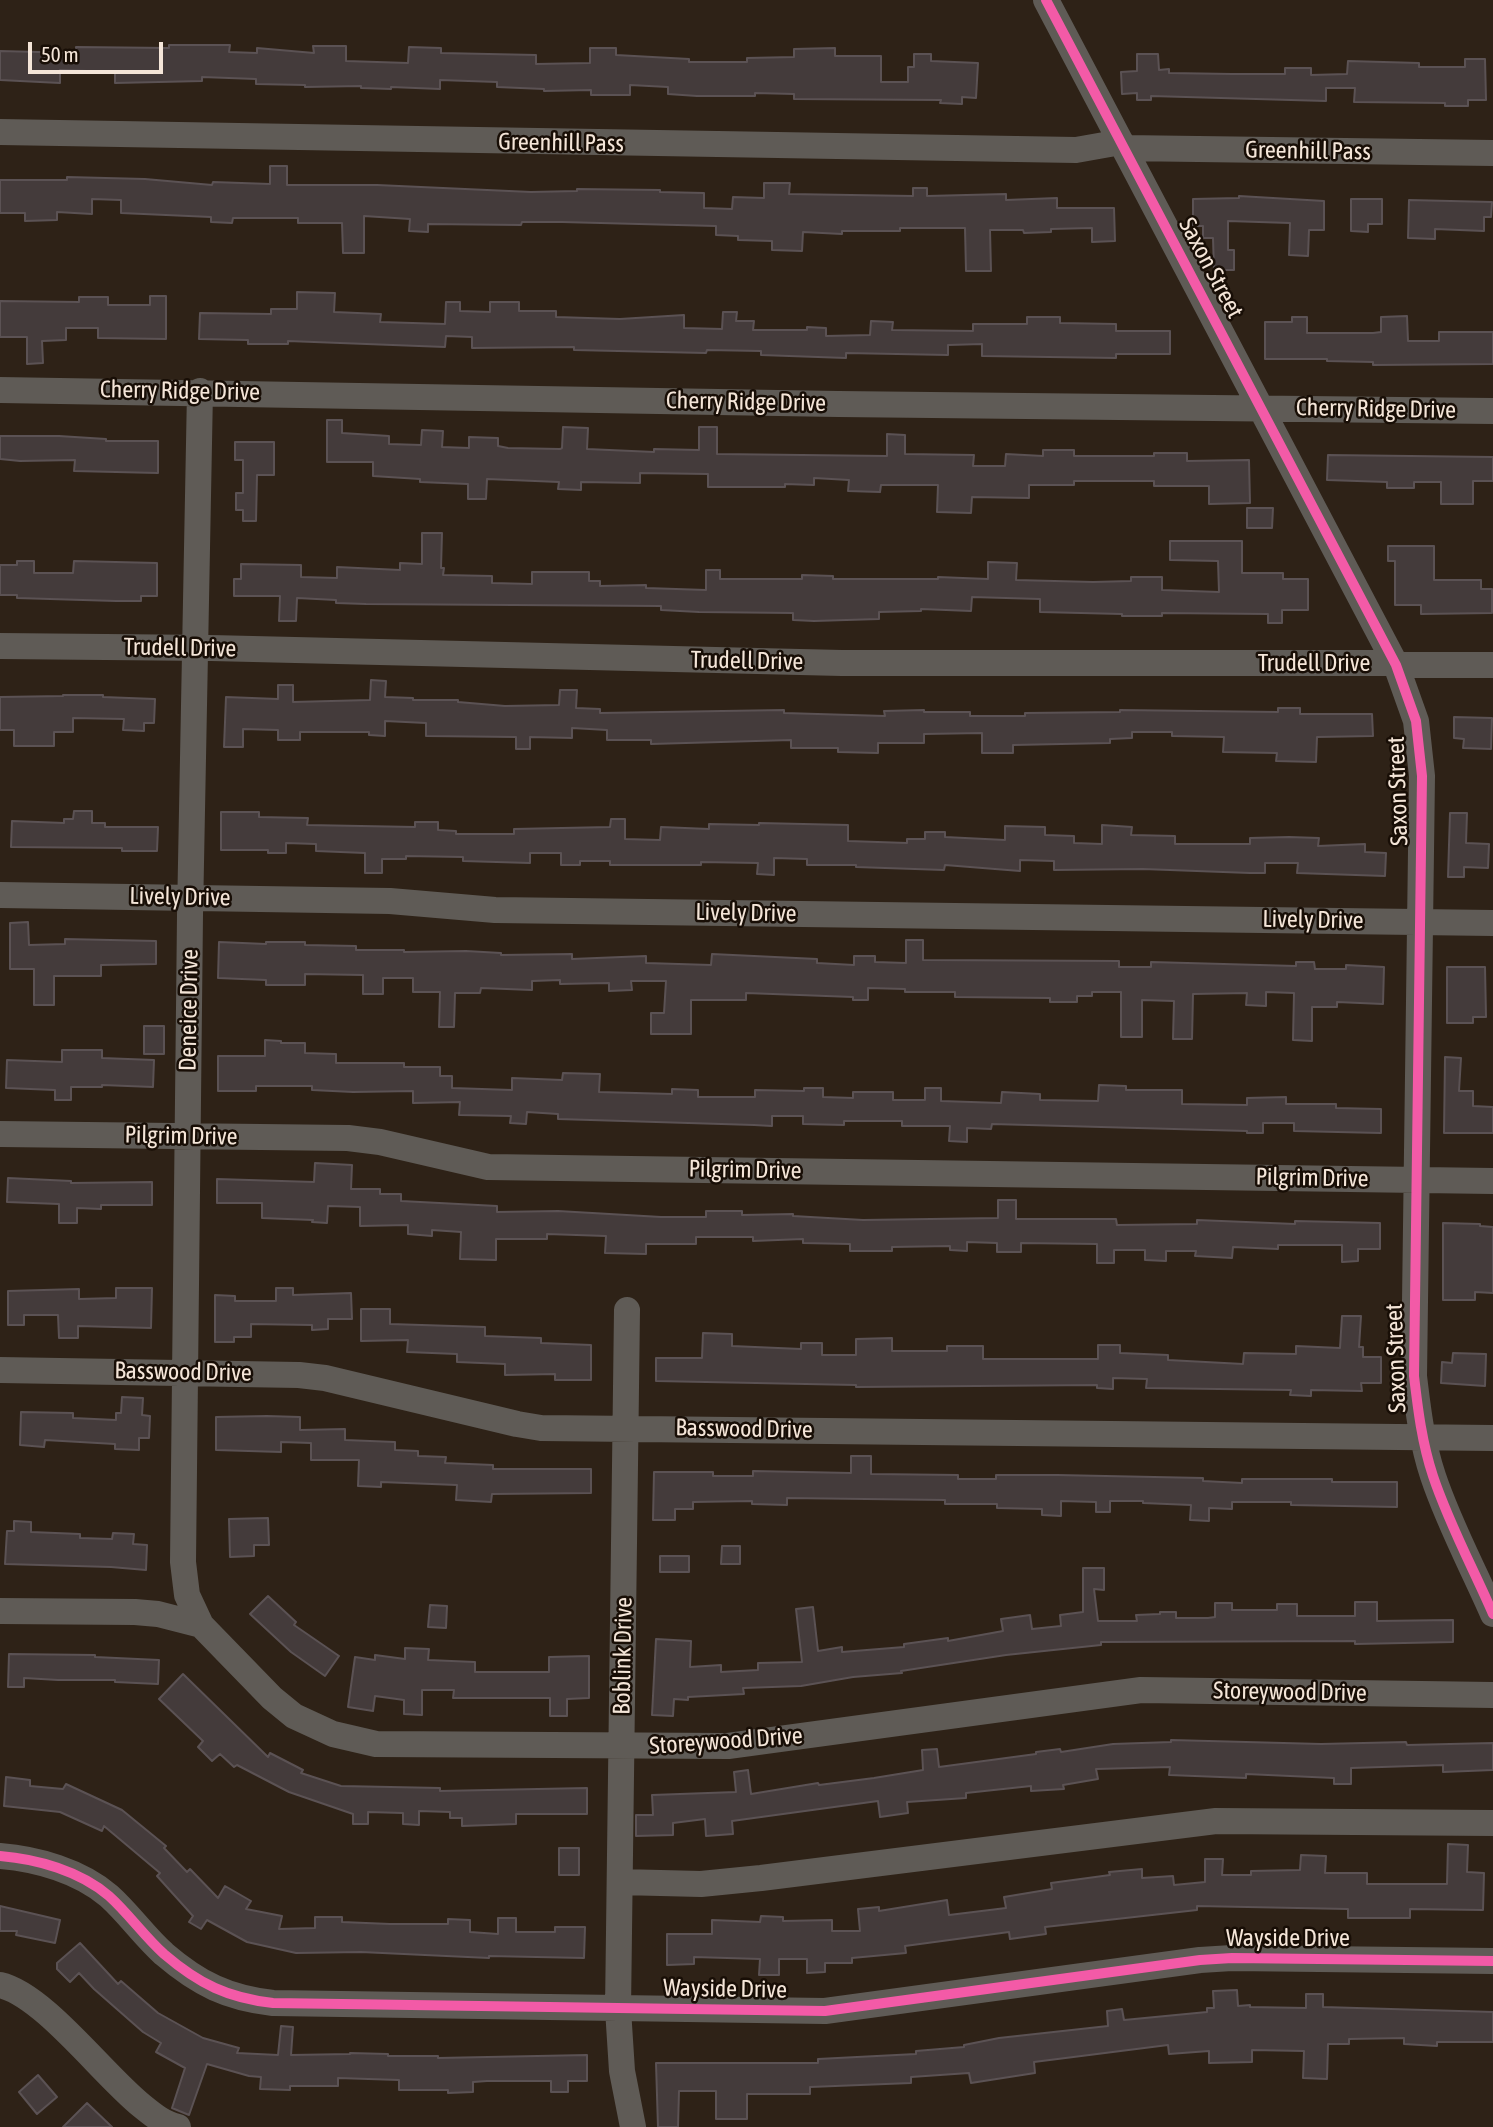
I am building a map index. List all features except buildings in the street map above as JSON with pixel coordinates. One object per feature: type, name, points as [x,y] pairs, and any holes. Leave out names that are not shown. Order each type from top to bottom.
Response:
[{"type":"street","name":"Saxon Street","points":[[1046,0],[1396,665],[1416,721],[1422,776],[1414,1376],[1422,1437],[1448,1516],[1493,1614]]},
{"type":"street","name":"Greenhill Pass","points":[[0,132],[1048,149],[1122,145],[1493,153]]},
{"type":"street","name":"Cherry Ridge Drive","points":[[0,390],[1493,411]]},
{"type":"street","name":"Deneice Drive","points":[[200,391],[183,1562],[187,1595],[201,1625]]},
{"type":"street","name":"Trudell Drive","points":[[0,646],[842,663],[1493,665]]},
{"type":"street","name":"Lively Drive","points":[[0,895],[390,901],[495,910],[1493,923]]},
{"type":"street","name":"Pilgrim Drive","points":[[0,1134],[365,1140],[488,1167],[1493,1181]]},
{"type":"street","name":"Boblink Drive","points":[[628,1310],[618,2009],[622,2071],[633,2127]]},
{"type":"street","name":"Basswood Drive","points":[[0,1370],[299,1375],[325,1378],[541,1428],[1493,1438]]},
{"type":"street","points":[[0,1611],[135,1612],[158,1614],[201,1625]]},
{"type":"street","name":"Storeywood Drive","points":[[201,1625],[272,1698],[294,1716],[333,1734],[376,1744],[622,1747],[745,1744],[1141,1690],[1493,1695]]},
{"type":"street","points":[[620,1882],[701,1884],[761,1878],[1216,1821],[1493,1823]]},
{"type":"street","name":"Wayside Drive","points":[[0,1856],[49,1865],[89,1882],[107,1894],[163,1952],[200,1982],[246,2000],[287,2004],[841,2011],[1221,1958],[1493,1961]]},
{"type":"street","points":[[0,1985],[11,1987],[27,1997],[125,2092],[158,2119],[178,2127]]},
{"type":"cycle path","points":[[1046,0],[1396,665],[1416,721],[1422,776],[1414,1376],[1429,1464],[1439,1494],[1493,1614]]},
{"type":"cycle path","points":[[0,1856],[43,1863],[72,1873],[109,1896],[157,1947],[189,1974],[228,1993],[273,2003],[825,2011],[1200,1960],[1232,1958],[1493,1961]]}]
